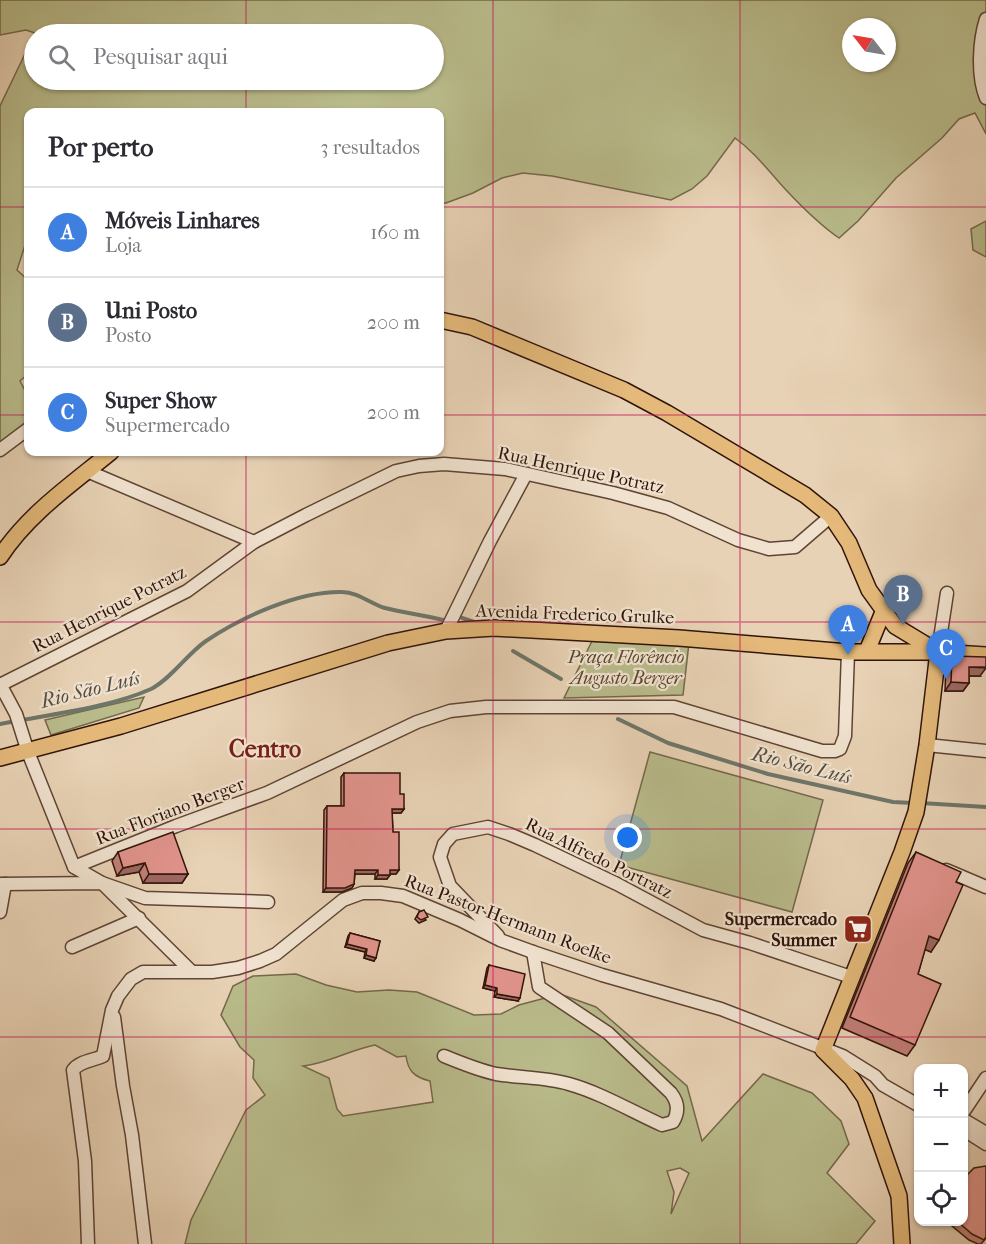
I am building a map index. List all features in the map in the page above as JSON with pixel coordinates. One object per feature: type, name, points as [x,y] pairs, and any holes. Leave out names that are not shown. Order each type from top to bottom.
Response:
[{"type":"main road","points":[[444,321],[472,327],[624,390],[805,495],[831,516],[849,543],[869,590],[883,612],[895,626],[938,652],[921,789],[908,854],[851,977],[822,1050],[852,1079],[865,1098],[899,1196],[902,1244]]},
{"type":"main road","points":[[0,557],[12,538],[53,499],[106,456]]},
{"type":"main road","points":[[867,651],[883,612]]},
{"type":"main road","name":"Avenida Frederico Grulke","points":[[0,758],[121,726],[388,643],[446,631],[494,628],[679,638],[848,652],[938,652],[986,655]]},
{"type":"street","points":[[986,19],[981,35],[981,62],[986,99]]},
{"type":"street","points":[[0,450],[24,432]]},
{"type":"street","name":"Rua Henrique Potratz","points":[[0,687],[187,591],[254,542],[366,484],[396,471],[419,466],[444,464],[505,469],[613,493],[668,508],[738,540],[769,549],[795,547],[831,516]]},
{"type":"street","points":[[87,471],[254,542]]},
{"type":"street","points":[[446,631],[526,474]]},
{"type":"street","points":[[938,652],[948,593]]},
{"type":"street","name":"Rua Floriano Berger","points":[[74,867],[267,793],[417,722],[450,711],[486,707],[674,707],[822,751],[835,751],[840,748],[845,736],[848,652]]},
{"type":"street","points":[[0,687],[16,714],[28,752],[74,867],[102,883],[145,898],[268,902]]},
{"type":"street","points":[[927,745],[986,751]]},
{"type":"street","name":"Rua Alfredo Portratz","points":[[500,940],[450,886],[440,857],[444,844],[453,834],[488,827],[509,834],[535,844],[616,884],[703,930],[750,943],[851,977]]},
{"type":"street","points":[[934,865],[986,887]]},
{"type":"street","points":[[0,912],[2,884],[102,883],[191,971]]},
{"type":"street","name":"Rua Pastor Hermann Roelke","points":[[88,1244],[85,1161],[73,1070],[81,1063],[103,1056],[112,1010],[123,987],[143,972],[212,972],[260,961],[276,954],[343,900],[362,893],[403,896],[500,940],[533,952],[602,975],[721,1009],[822,1050],[843,1056],[875,1076]]},
{"type":"street","points":[[72,947],[139,918]]},
{"type":"street","points":[[444,1056],[466,1066],[496,1074],[544,1078],[567,1083],[586,1089],[662,1125],[673,1122],[677,1114],[677,1105],[671,1093],[608,1033],[539,987],[533,952]]},
{"type":"street","points":[[112,1010],[134,1145],[145,1244]]},
{"type":"street","points":[[875,1076],[884,1076],[914,1093]]},
{"type":"street","points":[[875,1076],[883,1085],[914,1103]]},
{"type":"street","points":[[968,1104],[986,1078]]},
{"type":"street","points":[[968,1123],[986,1133]]},
{"type":"street","points":[[968,1133],[986,1144]]},
{"type":"green space","points":[[0,0],[986,0],[986,134],[975,113],[959,119],[942,138],[896,178],[858,221],[839,238],[805,210],[756,157],[735,138],[707,176],[692,189],[671,200],[552,176],[523,173],[502,178],[473,193],[444,203],[444,108],[24,108],[24,248],[17,270],[24,276],[24,378],[20,381],[24,388],[24,431],[0,453],[0,106],[24,56],[24,90],[444,90],[444,24],[24,24],[24,30],[0,35]]},
{"type":"green space","points":[[986,221],[986,257],[973,250],[971,229]]},
{"type":"green space","name":"Praça Florêncio Augusto Berger","points":[[594,637],[689,643],[683,695],[564,698]]},
{"type":"green space","points":[[144,697],[139,708],[51,735],[45,720]]},
{"type":"green space","points":[[650,752],[823,800],[792,912],[619,865]]},
{"type":"green space","points":[[296,974],[326,985],[357,992],[389,990],[417,992],[474,1015],[501,1014],[519,1005],[560,994],[596,1007],[687,1086],[702,1141],[763,1074],[812,1093],[841,1121],[849,1144],[827,1173],[875,1221],[856,1244],[185,1244],[191,1220],[246,1110],[265,1095],[253,1078],[254,1060],[240,1047],[221,1015],[233,986],[253,976]],"holes":[[[375,1045],[397,1057],[406,1056],[408,1066],[413,1073],[430,1081],[433,1102],[343,1116],[337,1109],[329,1078],[303,1066]],[[680,1168],[689,1173],[671,1214],[674,1192],[667,1171]]]},
{"type":"building","points":[[952,656],[986,657],[986,667],[969,667],[969,683],[951,682]]},
{"type":"building","points":[[344,773],[400,773],[400,794],[404,794],[404,809],[392,809],[393,832],[399,832],[399,870],[390,870],[390,875],[378,875],[378,870],[355,870],[354,884],[345,888],[326,888],[327,806],[344,806]]},
{"type":"building","points":[[173,832],[188,874],[149,874],[145,863],[123,868],[118,852]]},
{"type":"building","points":[[916,852],[961,872],[956,882],[963,885],[939,940],[929,936],[918,974],[941,984],[915,1045],[850,1017]]},
{"type":"building","points":[[424,910],[428,917],[421,920],[417,917],[419,912]]},
{"type":"building","points":[[350,933],[380,941],[376,958],[366,955],[367,949],[347,944]]},
{"type":"building","points":[[489,965],[525,974],[520,998],[497,994],[497,988],[485,985]]},
{"type":"building","points":[[986,1166],[986,1237],[984,1240],[963,1226],[968,1226],[968,1174],[974,1168]]},
{"type":"waterway","name":"Rio São Luís","points":[[0,724],[97,706],[151,689],[166,679],[199,646],[220,632],[271,607],[307,596],[348,593],[385,608],[443,620]]},
{"type":"waterway","name":"Rio São Luís","points":[[462,618],[474,622]]},
{"type":"waterway","name":"Rio São Luís","points":[[513,651],[561,679]]},
{"type":"waterway","name":"Rio São Luís","points":[[618,719],[668,743],[768,774],[893,802],[913,803]]},
{"type":"waterway","name":"Rio São Luís","points":[[921,803],[986,807]]},
{"type":"place","name":"Uni Posto","points":[[903,625]]},
{"type":"place","name":"Móveis Linhares","points":[[848,655]]},
{"type":"place","name":"Super Show","points":[[946,679]]},
{"type":"place","name":"Supermercado Summer","points":[[858,929]]},
{"type":"district","name":"Centro","points":[[265,749]]}]
